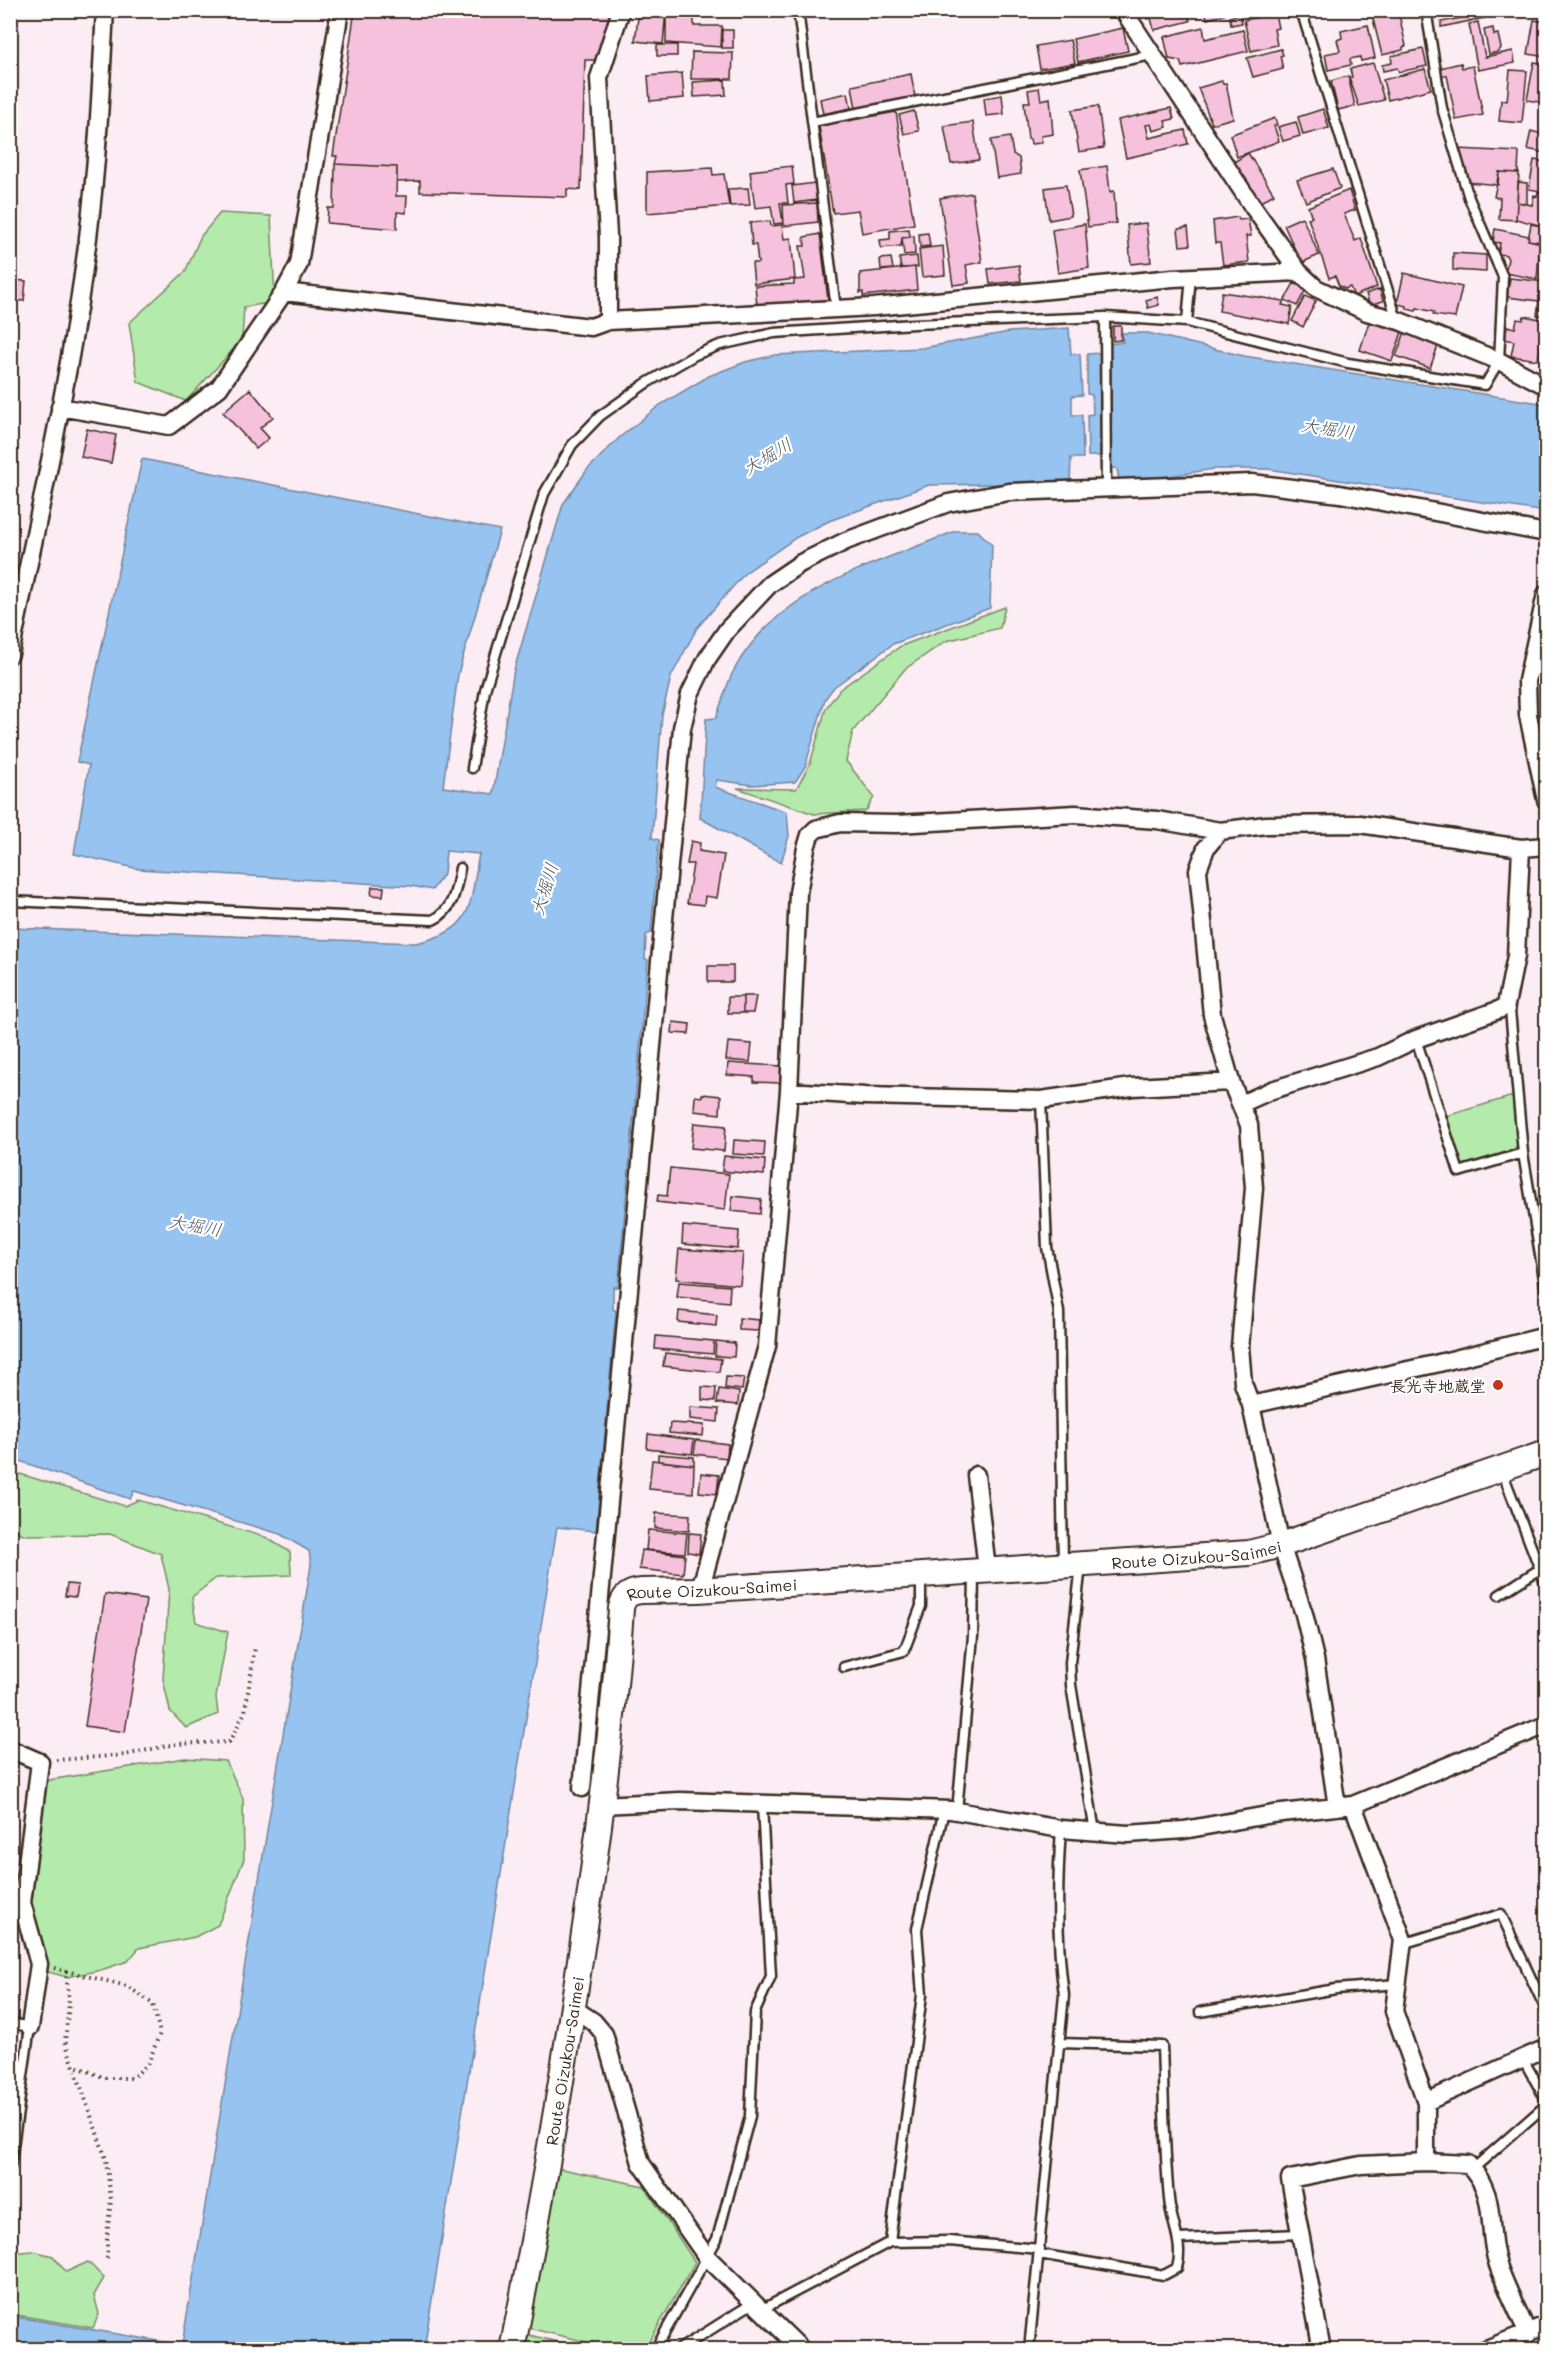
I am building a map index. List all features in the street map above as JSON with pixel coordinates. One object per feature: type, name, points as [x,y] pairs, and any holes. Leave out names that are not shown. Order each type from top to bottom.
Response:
[{"type":"main road","name":"Route Oizukou-Saimei","points":[[512,2349],[545,2188],[573,2008],[602,1805],[622,1602],[634,1592],[698,1590],[1223,1556],[1281,1545],[1546,1453]]},
{"type":"street","points":[[10,654],[60,407],[95,171],[105,10]]},
{"type":"street","points":[[60,407],[169,426],[219,388],[284,292],[299,264],[340,10]]},
{"type":"street","points":[[608,321],[608,236],[599,78],[621,10]]},
{"type":"street","points":[[1123,10],[1299,272],[1331,296],[1367,312],[1397,320],[1499,361],[1546,386]]},
{"type":"street","points":[[284,292],[591,327],[608,321],[836,309],[1191,276],[1299,272]]},
{"type":"street","points":[[582,1788],[666,874],[682,728],[690,694],[697,677],[727,630],[770,584],[801,563],[846,541],[948,503],[1009,492],[1252,483],[1340,494],[1546,533]]},
{"type":"street","points":[[1546,594],[1527,681],[1528,715],[1546,800]]},
{"type":"street","points":[[698,1590],[704,1576],[767,1346],[789,1091],[798,892],[810,835],[816,830],[840,823],[897,824],[1075,814],[1157,820],[1220,831],[1266,825],[1360,824],[1521,848],[1546,846]]},
{"type":"street","points":[[1220,831],[1206,848],[1198,870],[1212,1015],[1231,1082],[1249,1125],[1254,1188],[1240,1347],[1243,1383],[1251,1405],[1281,1545],[1304,1614],[1315,1659],[1345,1806],[1385,1886],[1402,1944],[1394,2011],[1426,2102],[1426,2162]]},
{"type":"street","points":[[1241,1104],[1272,1090],[1378,1057],[1416,1039],[1501,1009],[1506,1005],[1516,956],[1521,848]]},
{"type":"street","points":[[789,1091],[865,1096],[1041,1100],[1132,1087],[1231,1082]]},
{"type":"street","points":[[1251,1405],[1435,1364],[1546,1336]]},
{"type":"street","points":[[976,1475],[980,1570]]},
{"type":"street","points":[[602,1805],[680,1802],[951,1810],[1061,1829],[1095,1832],[1128,1834],[1184,1830],[1273,1814],[1345,1806],[1546,1725]]},
{"type":"street","points":[[10,1749],[40,1762],[22,1903],[39,1964],[30,2027]]},
{"type":"street","points":[[573,2008],[594,2022],[604,2034],[641,2163],[706,2256],[802,2349]]},
{"type":"street","points":[[1426,2102],[1546,2048]]},
{"type":"street","points":[[1322,2349],[1290,2179],[1361,2165],[1426,2162],[1468,2164],[1473,2169],[1490,2200],[1497,2263],[1528,2334]]},
{"type":"street","points":[[1484,2349],[1528,2334],[1546,2325]]},
{"type":"lane","points":[[798,10],[836,309]]},
{"type":"lane","points":[[1301,10],[1397,320]]},
{"type":"lane","points":[[472,768],[485,690],[544,494],[572,445],[600,416],[645,384],[695,355],[720,345],[774,333],[914,324],[1105,317],[1188,322],[1348,363],[1485,386],[1499,361],[1503,277],[1469,198],[1442,108],[1426,10]]},
{"type":"lane","points":[[812,122],[1152,55]]},
{"type":"lane","points":[[1188,322],[1191,276]]},
{"type":"lane","points":[[1105,317],[1106,490]]},
{"type":"lane","points":[[10,901],[421,920],[443,915],[450,906],[455,895],[460,868]]},
{"type":"lane","points":[[1506,1005],[1510,1010],[1523,1153],[1546,1291]]},
{"type":"lane","points":[[1416,1039],[1459,1172],[1523,1153]]},
{"type":"lane","points":[[1041,1100],[1047,1247],[1059,1312],[1072,1565],[1071,1674],[1095,1832]]},
{"type":"lane","points":[[1502,1469],[1543,1566],[1546,1585]]},
{"type":"lane","points":[[1499,1595],[1543,1566]]},
{"type":"lane","points":[[890,2242],[922,1995],[917,1929],[951,1810],[980,1570]]},
{"type":"lane","points":[[844,1667],[904,1651],[921,1606],[921,1574]]},
{"type":"lane","points":[[655,2349],[717,2239],[750,2116],[755,2012],[771,1976],[762,1805]]},
{"type":"lane","points":[[1029,2349],[1064,1995],[1058,1953],[1057,1892],[1061,1829]]},
{"type":"lane","points":[[1402,1944],[1501,1914],[1546,2010]]},
{"type":"lane","points":[[1200,2012],[1336,1989],[1397,1984]]},
{"type":"lane","points":[[10,2023],[30,2027],[10,2167]]},
{"type":"lane","points":[[678,2349],[757,2307],[890,2242],[949,2241],[1039,2252],[1164,2275],[1177,2268],[1180,2258],[1179,2240],[1169,2203],[1162,2046],[1059,2043]]},
{"type":"lane","points":[[1523,2059],[1546,2100]]},
{"type":"lane","points":[[1473,2169],[1546,2106]]},
{"type":"lane","points":[[1179,2240],[1299,2234]]},
{"type":"path","points":[[40,1762],[124,1755],[175,1744],[229,1742],[245,1712],[255,1647]]},
{"type":"path","points":[[39,1964],[127,1986],[153,2004],[160,2033],[148,2064],[132,2078],[105,2079],[72,2065]]},
{"type":"path","points":[[66,1971],[69,2004],[65,2041],[106,2159],[111,2200],[107,2262]]},
{"type":"green space","points":[[220,213],[271,216],[275,302],[244,307],[242,340],[186,401],[138,382],[129,323],[185,272],[201,236]]},
{"type":"green space","points":[[1005,607],[1000,628],[946,641],[905,669],[853,731],[846,761],[874,797],[866,811],[814,814],[737,788],[796,789],[810,764],[826,708],[840,689],[901,646]]},
{"type":"green space","points":[[1513,1096],[1518,1144],[1511,1153],[1462,1167],[1446,1116]]},
{"type":"green space","points":[[10,1471],[125,1506],[138,1500],[265,1537],[290,1552],[291,1575],[216,1578],[192,1597],[196,1622],[228,1632],[216,1697],[218,1714],[186,1728],[170,1711],[163,1679],[169,1589],[161,1554],[110,1534],[26,1535],[11,1529]]},
{"type":"green space","points":[[185,1758],[226,1761],[243,1798],[244,1859],[218,1925],[195,1937],[139,1948],[128,1961],[101,1970],[67,1977],[44,1971],[26,1908],[43,1781]]},
{"type":"green space","points":[[557,2168],[644,2186],[695,2262],[645,2349],[616,2349],[528,2328]]},
{"type":"green space","points":[[33,2251],[53,2256],[66,2272],[88,2262],[104,2278],[94,2295],[99,2314],[93,2328],[11,2314],[11,2253]]},
{"type":"green space","points":[[525,2334],[587,2349],[522,2350]]},
{"type":"water","name":"大堀川","points":[[1069,328],[1071,354],[1080,354],[1082,395],[1072,396],[1072,415],[1082,415],[1083,458],[1071,458],[1070,483],[929,485],[829,521],[797,537],[745,573],[697,628],[671,677],[662,715],[652,838],[659,840],[651,933],[646,935],[645,959],[648,960],[618,1287],[613,1287],[613,1309],[616,1311],[596,1531],[557,1527],[424,2349],[11,2349],[11,2316],[182,2345],[311,1565],[309,1551],[280,1534],[134,1491],[130,1499],[11,1458],[11,928],[416,943],[435,938],[459,923],[470,902],[479,854],[446,851],[444,874],[432,890],[411,886],[139,869],[74,854],[89,765],[77,762],[142,459],[500,530],[458,674],[443,787],[493,794],[514,670],[563,504],[587,470],[620,437],[660,405],[709,376],[745,362],[775,355],[922,348],[1009,332]]},
{"type":"water","name":"大堀川","points":[[1122,333],[1148,333],[1244,356],[1546,404],[1546,512],[1268,469],[1213,469],[1120,484],[1117,469],[1111,467],[1110,344],[1123,342]]},
{"type":"water","points":[[1100,353],[1100,456],[1088,456],[1087,415],[1093,414],[1092,395],[1087,394],[1087,354]]},
{"type":"water","points":[[955,531],[978,531],[992,545],[990,608],[893,644],[834,687],[825,699],[805,767],[795,782],[752,785],[717,780],[715,787],[787,812],[789,836],[781,863],[700,818],[706,719],[716,718],[731,676],[753,642],[776,618],[831,582]]},
{"type":"building","points":[[355,10],[611,10],[596,60],[585,60],[581,190],[567,189],[567,197],[420,192],[420,181],[397,182],[397,167],[335,164],[337,156],[333,156]]},
{"type":"building","points":[[639,10],[666,10],[663,44],[635,41]]},
{"type":"building","points":[[1145,10],[1187,10],[1190,21],[1154,30],[1151,18],[1147,19]]},
{"type":"building","points":[[1205,10],[1223,10],[1224,15],[1207,19]]},
{"type":"building","points":[[1398,10],[1406,46],[1403,50],[1382,55],[1372,15]]},
{"type":"building","points":[[1470,10],[1519,11],[1441,27],[1441,22],[1471,16]]},
{"type":"building","points":[[1522,10],[1546,10],[1546,17],[1522,14]]},
{"type":"building","points":[[1240,14],[1242,23],[1231,25],[1230,17]]},
{"type":"building","points":[[1275,14],[1278,28],[1274,29],[1277,45],[1251,51],[1244,20]]},
{"type":"building","points":[[666,17],[694,17],[694,26],[722,26],[721,47],[666,43]]},
{"type":"building","points":[[1534,20],[1546,22],[1546,57],[1528,54]]},
{"type":"building","points":[[1478,22],[1485,57],[1513,51],[1515,63],[1478,70],[1469,24]]},
{"type":"building","points":[[1368,25],[1375,58],[1361,61],[1360,57],[1350,59],[1351,65],[1328,70],[1325,54],[1340,51],[1337,40],[1342,38],[1341,31]]},
{"type":"building","points":[[1203,27],[1205,39],[1243,30],[1248,51],[1182,67],[1180,61],[1169,59],[1164,37]]},
{"type":"building","points":[[1123,28],[1128,51],[1078,62],[1073,39]]},
{"type":"building","points":[[1493,28],[1494,35],[1498,34],[1501,48],[1498,52],[1489,54],[1484,30]]},
{"type":"building","points":[[722,30],[733,30],[733,48],[722,48]]},
{"type":"building","points":[[1070,40],[1075,63],[1040,69],[1036,46]]},
{"type":"building","points":[[657,45],[677,45],[677,56],[657,56]]},
{"type":"building","points":[[1281,49],[1283,69],[1253,77],[1247,58]]},
{"type":"building","points":[[1423,49],[1427,66],[1399,72],[1397,68],[1383,71],[1382,65],[1392,63],[1391,56]]},
{"type":"building","points":[[692,52],[733,53],[732,79],[691,79]]},
{"type":"building","points":[[1534,62],[1546,64],[1546,103],[1527,100]]},
{"type":"building","points":[[1373,63],[1384,100],[1359,106],[1349,77],[1352,77],[1350,69]]},
{"type":"building","points":[[1461,63],[1462,68],[1473,66],[1483,115],[1456,120],[1447,75],[1442,76],[1440,68]]},
{"type":"building","points":[[1425,69],[1431,89],[1388,100],[1383,80]]},
{"type":"building","points":[[1510,70],[1527,71],[1522,123],[1499,121],[1501,100],[1507,101]]},
{"type":"building","points":[[682,73],[684,98],[650,101],[648,76]]},
{"type":"building","points":[[911,74],[915,97],[856,109],[852,86]]},
{"type":"building","points":[[1348,76],[1355,106],[1338,110],[1331,81]]},
{"type":"building","points":[[725,80],[726,95],[694,97],[693,82]]},
{"type":"building","points":[[1222,81],[1223,84],[1226,83],[1233,118],[1212,124],[1198,88]]},
{"type":"building","points":[[1039,88],[1041,100],[1050,98],[1053,134],[1041,136],[1042,143],[1031,144],[1028,139],[1024,102],[1030,102],[1028,90]]},
{"type":"building","points":[[848,93],[851,108],[823,114],[820,99]]},
{"type":"building","points":[[1002,95],[1004,114],[986,116],[984,98]]},
{"type":"building","points":[[1098,106],[1104,148],[1079,152],[1072,110]]},
{"type":"building","points":[[1171,108],[1174,119],[1165,121],[1167,127],[1153,131],[1151,124],[1146,125],[1149,138],[1185,130],[1188,144],[1126,158],[1118,120]]},
{"type":"building","points":[[1323,109],[1329,128],[1303,135],[1298,117]]},
{"type":"building","points":[[914,111],[919,131],[904,134],[899,115]]},
{"type":"building","points":[[896,112],[914,224],[862,233],[858,210],[833,213],[819,126]]},
{"type":"building","points":[[1275,118],[1277,125],[1274,126],[1279,141],[1237,157],[1230,135]]},
{"type":"building","points":[[973,122],[979,160],[951,164],[944,126]]},
{"type":"building","points":[[1296,122],[1300,136],[1283,141],[1278,127]]},
{"type":"building","points":[[1531,131],[1546,135],[1546,153],[1527,149]]},
{"type":"building","points":[[1010,137],[1013,154],[1019,158],[1021,174],[997,178],[991,140]]},
{"type":"building","points":[[1457,149],[1519,152],[1518,173],[1499,172],[1498,185],[1468,182]]},
{"type":"building","points":[[1248,153],[1274,194],[1257,204],[1231,164]]},
{"type":"building","points":[[1534,160],[1546,162],[1546,192],[1529,189]]},
{"type":"building","points":[[335,164],[397,167],[396,196],[407,196],[406,213],[397,212],[397,229],[327,223],[328,208],[334,208]]},
{"type":"building","points":[[792,166],[794,184],[786,185],[788,203],[780,203],[783,223],[774,224],[771,206],[755,208],[750,171]]},
{"type":"building","points":[[1107,166],[1110,192],[1114,191],[1116,223],[1088,227],[1080,170]]},
{"type":"building","points":[[712,168],[713,175],[724,174],[729,206],[647,213],[647,172]]},
{"type":"building","points":[[1333,169],[1340,188],[1306,202],[1297,180]]},
{"type":"building","points":[[1499,172],[1519,173],[1516,220],[1499,219],[1500,198],[1494,197]]},
{"type":"building","points":[[1518,182],[1527,183],[1527,204],[1517,202]]},
{"type":"building","points":[[815,183],[817,200],[794,203],[792,186]]},
{"type":"building","points":[[1066,185],[1071,216],[1049,220],[1045,188]]},
{"type":"building","points":[[748,188],[750,205],[730,206],[728,189]]},
{"type":"building","points":[[1349,190],[1355,210],[1344,214],[1355,241],[1361,238],[1377,287],[1354,296],[1350,287],[1345,289],[1339,286],[1335,276],[1329,278],[1308,218],[1312,217],[1308,207]]},
{"type":"building","points":[[1538,192],[1546,194],[1546,227],[1516,219],[1517,202],[1532,205],[1534,195],[1537,196]]},
{"type":"building","points":[[972,193],[982,262],[966,265],[969,283],[953,285],[940,198]]},
{"type":"building","points":[[817,203],[818,222],[784,226],[783,205]]},
{"type":"building","points":[[1238,217],[1239,220],[1248,219],[1251,236],[1246,236],[1249,262],[1223,265],[1220,243],[1215,243],[1213,221]]},
{"type":"building","points":[[1302,217],[1319,255],[1301,263],[1284,225]]},
{"type":"building","points":[[770,221],[771,226],[782,225],[784,239],[791,238],[795,279],[754,284],[752,263],[758,263],[756,245],[752,245],[750,223]]},
{"type":"building","points":[[1146,223],[1151,262],[1131,264],[1127,225]]},
{"type":"building","points":[[1085,224],[1089,268],[1058,273],[1052,230]]},
{"type":"building","points":[[1531,224],[1546,227],[1546,244],[1528,240]]},
{"type":"building","points":[[1188,227],[1190,245],[1180,246],[1178,229]]},
{"type":"building","points":[[909,229],[910,237],[902,238],[901,246],[881,248],[880,240],[890,239],[890,231]]},
{"type":"building","points":[[1495,229],[1529,236],[1528,240],[1540,242],[1537,279],[1505,273],[1508,259],[1506,255],[1498,254],[1500,243],[1493,242]]},
{"type":"building","points":[[928,233],[930,246],[920,247],[919,234]]},
{"type":"building","points":[[820,234],[828,300],[757,305],[755,286],[794,284],[794,280],[805,279],[800,246],[805,246],[804,237]]},
{"type":"building","points":[[914,236],[915,254],[904,255],[902,238]]},
{"type":"building","points":[[943,246],[945,275],[922,277],[919,249]]},
{"type":"building","points":[[1453,253],[1486,255],[1486,272],[1453,270]]},
{"type":"building","points":[[917,256],[918,267],[901,268],[899,258]]},
{"type":"building","points":[[891,258],[893,269],[881,270],[880,259]]},
{"type":"building","points":[[1019,265],[1021,281],[990,284],[988,269]]},
{"type":"building","points":[[915,267],[917,290],[863,296],[863,292],[860,293],[860,273]]},
{"type":"building","points":[[1404,273],[1462,287],[1455,318],[1433,315],[1434,312],[1417,308],[1416,311],[1407,309],[1407,306],[1397,304]]},
{"type":"building","points":[[1510,278],[1546,282],[1546,316],[1537,315],[1539,301],[1507,297]]},
{"type":"building","points":[[10,280],[26,281],[24,301],[10,300]]},
{"type":"building","points":[[1294,283],[1306,289],[1297,306],[1285,300]]},
{"type":"building","points":[[1380,289],[1383,301],[1370,305],[1366,294]]},
{"type":"building","points":[[1222,292],[1284,301],[1282,305],[1292,307],[1289,324],[1219,311]]},
{"type":"building","points":[[1305,296],[1316,301],[1303,327],[1292,321]]},
{"type":"building","points":[[1157,297],[1159,305],[1148,308],[1146,300]]},
{"type":"building","points":[[1524,316],[1546,320],[1546,339],[1542,338],[1538,360],[1511,356],[1514,341],[1505,339],[1507,326],[1515,328],[1517,319],[1523,320]]},
{"type":"building","points":[[1369,322],[1402,332],[1392,361],[1360,350]]},
{"type":"building","points":[[1113,326],[1121,326],[1121,340],[1113,341]]},
{"type":"building","points":[[1405,332],[1438,346],[1430,368],[1396,356]]},
{"type":"building","points":[[250,389],[273,417],[260,428],[269,438],[256,449],[223,412]]},
{"type":"building","points":[[87,429],[116,435],[111,463],[81,457]]},
{"type":"building","points":[[691,841],[700,843],[699,851],[724,855],[717,898],[705,896],[704,905],[687,903],[693,864],[687,864]]},
{"type":"building","points":[[372,887],[384,887],[383,896],[371,895]]},
{"type":"building","points":[[708,966],[733,966],[733,982],[708,982]]},
{"type":"building","points":[[743,996],[756,996],[753,1013],[743,1013]]},
{"type":"building","points":[[728,997],[743,997],[743,1013],[728,1013]]},
{"type":"building","points":[[673,1022],[690,1024],[689,1034],[672,1033]]},
{"type":"building","points":[[728,1042],[752,1044],[750,1062],[726,1060]]},
{"type":"building","points":[[728,1063],[781,1066],[780,1083],[754,1082],[754,1077],[727,1075]]},
{"type":"building","points":[[702,1094],[721,1096],[720,1114],[694,1111],[695,1096],[702,1097]]},
{"type":"building","points":[[694,1123],[726,1126],[724,1151],[691,1148]]},
{"type":"building","points":[[734,1140],[765,1142],[764,1156],[733,1154]]},
{"type":"building","points":[[724,1156],[765,1160],[764,1175],[722,1171]]},
{"type":"building","points":[[670,1168],[729,1174],[725,1210],[657,1202],[658,1195],[667,1196]]},
{"type":"building","points":[[733,1196],[761,1199],[760,1214],[731,1211]]},
{"type":"building","points":[[683,1226],[739,1231],[738,1249],[682,1244]]},
{"type":"building","points":[[679,1249],[743,1253],[740,1285],[676,1279]]},
{"type":"building","points":[[679,1282],[730,1286],[729,1302],[677,1297]]},
{"type":"building","points":[[679,1311],[717,1315],[716,1326],[678,1322]]},
{"type":"building","points":[[739,1318],[759,1320],[758,1331],[739,1330]]},
{"type":"building","points":[[656,1336],[714,1341],[713,1354],[655,1349]]},
{"type":"building","points":[[716,1341],[735,1343],[734,1357],[715,1356]]},
{"type":"building","points":[[665,1353],[721,1359],[719,1372],[663,1366]]},
{"type":"building","points":[[726,1377],[744,1378],[742,1390],[725,1388]]},
{"type":"building","points":[[702,1387],[716,1388],[715,1401],[702,1400]]},
{"type":"building","points":[[719,1389],[739,1392],[738,1405],[717,1403]]},
{"type":"building","points":[[690,1407],[719,1409],[718,1422],[690,1419]]},
{"type":"building","points":[[670,1423],[704,1425],[703,1436],[669,1433]]},
{"type":"building","points":[[648,1434],[694,1440],[692,1454],[647,1449]]},
{"type":"building","points":[[696,1440],[728,1444],[727,1458],[694,1454]]},
{"type":"building","points":[[658,1454],[694,1457],[694,1465],[658,1461]]},
{"type":"building","points":[[652,1460],[694,1465],[693,1493],[649,1489]]},
{"type":"building","points":[[701,1473],[719,1475],[717,1494],[699,1492]]},
{"type":"building","points":[[656,1513],[690,1515],[689,1531],[655,1528]]},
{"type":"building","points":[[648,1530],[687,1533],[685,1553],[646,1550]]},
{"type":"building","points":[[689,1533],[701,1534],[699,1554],[688,1552]]},
{"type":"building","points":[[642,1550],[685,1555],[683,1574],[639,1569]]},
{"type":"building","points":[[67,1584],[78,1585],[76,1597],[65,1596]]},
{"type":"building","points":[[105,1594],[146,1600],[125,1732],[85,1726]]},
{"type":"place","name":"長光寺地蔵堂","points":[[1498,1385]]}]
